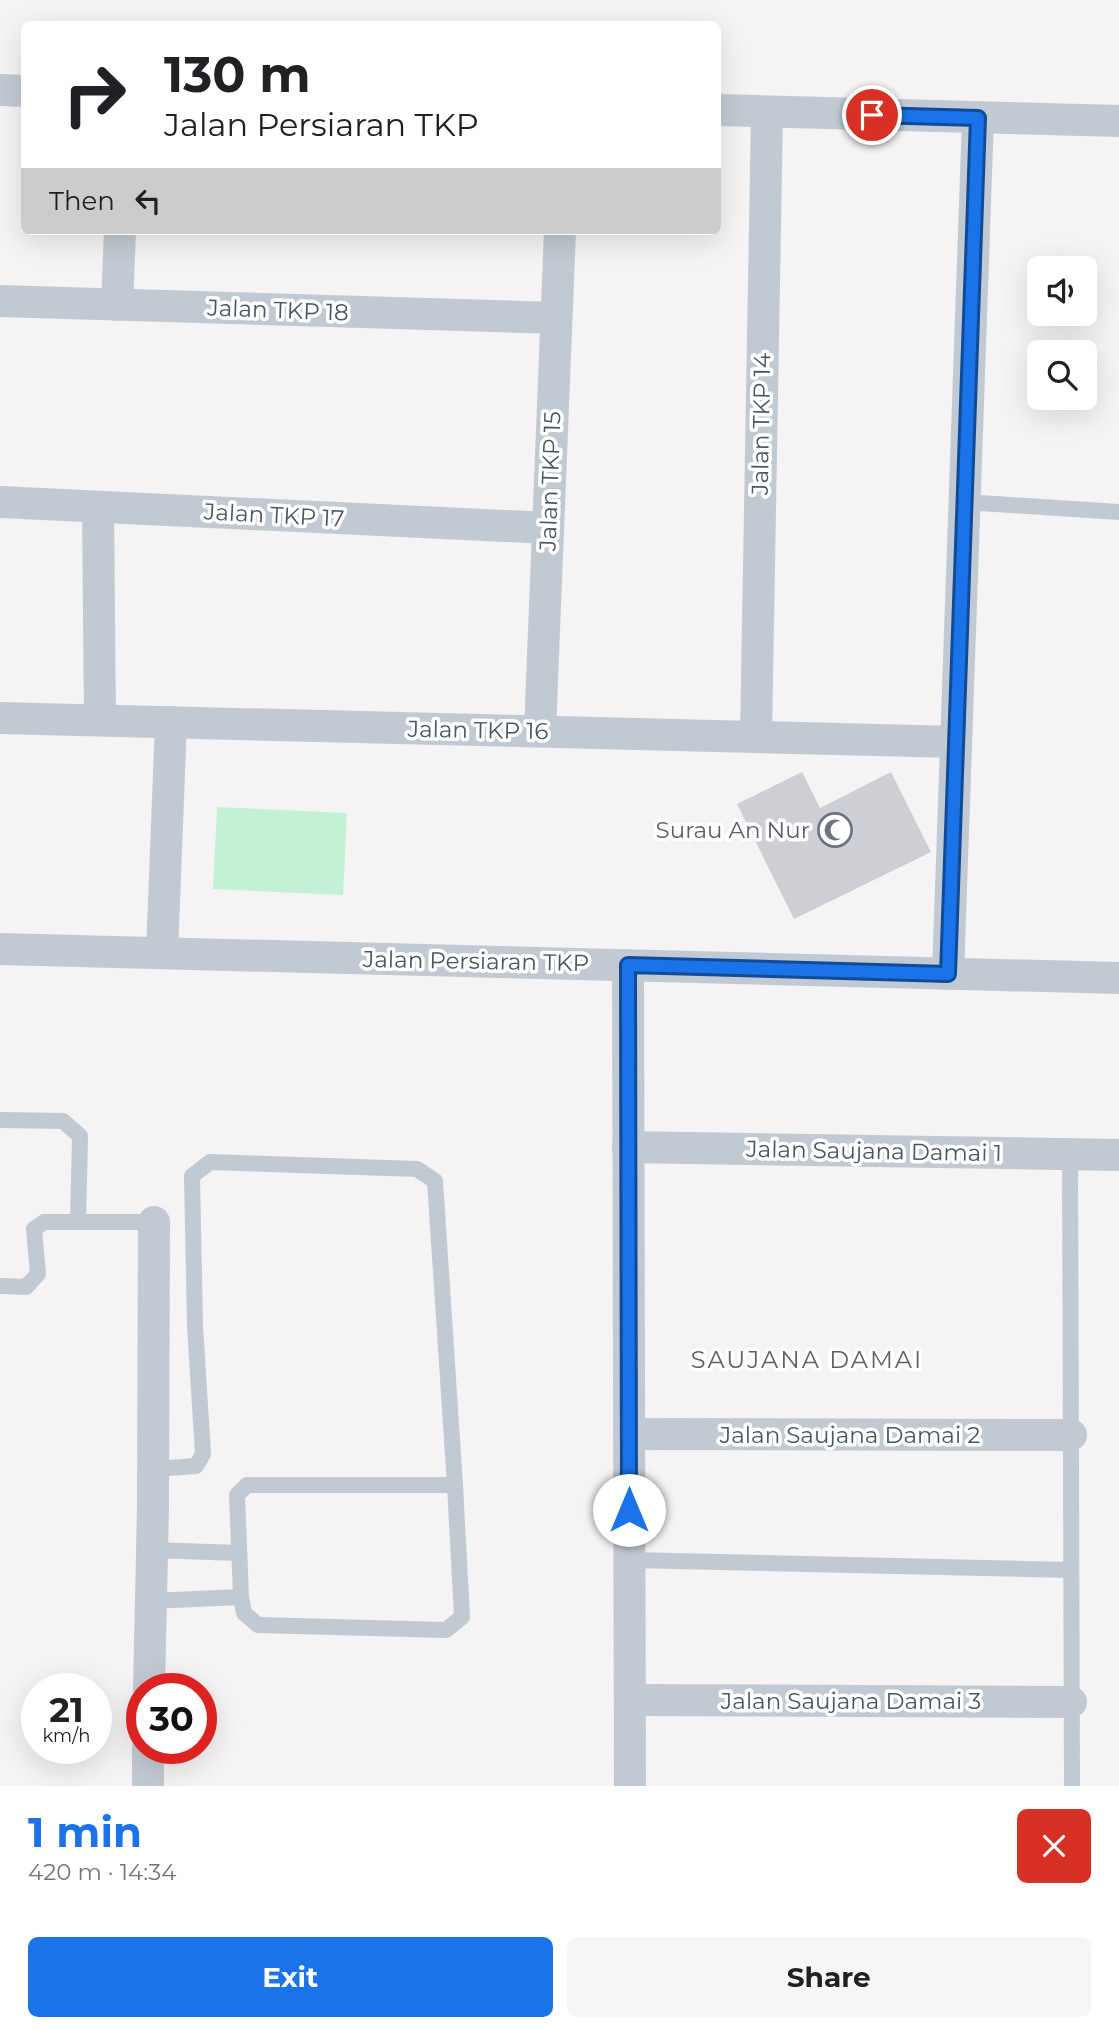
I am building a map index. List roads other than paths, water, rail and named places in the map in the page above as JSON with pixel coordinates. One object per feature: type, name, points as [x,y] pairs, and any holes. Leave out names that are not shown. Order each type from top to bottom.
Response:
[{"type":"street","points":[[0,90],[21,91]]},
{"type":"street","points":[[721,110],[1119,121]]},
{"type":"street","name":"Jalan TKP 14","points":[[756,736],[767,112]]},
{"type":"street","points":[[948,974],[978,118]]},
{"type":"street","points":[[117,305],[120,235]]},
{"type":"street","name":"Jalan TKP 15","points":[[540,731],[560,235]]},
{"type":"street","name":"Jalan TKP 18","points":[[0,301],[556,318]]},
{"type":"street","name":"Jalan TKP 17","points":[[0,502],[548,528]]},
{"type":"street","points":[[98,507],[100,720]]},
{"type":"street","name":"Jalan TKP 16","points":[[0,718],[956,742]]},
{"type":"street","points":[[162,953],[171,722]]},
{"type":"street","name":"Jalan Persiaran TKP","points":[[0,949],[1119,978]]},
{"type":"street","points":[[628,965],[630,1786]]},
{"type":"street","name":"Jalan Saujana Damai 1","points":[[628,1147],[1119,1155]]},
{"type":"street","points":[[149,1673],[153,1222]]},
{"type":"street","name":"Jalan Saujana Damai 2","points":[[629,1434],[1071,1436]]},
{"type":"street","name":"Jalan Saujana Damai 3","points":[[630,1700],[1071,1702]]},
{"type":"street","points":[[148,1764],[148,1786]]},
{"type":"lane","points":[[964,502],[1119,512]]},
{"type":"lane","points":[[0,1120],[63,1121],[80,1136],[78,1222]]},
{"type":"lane","points":[[1070,1154],[1072,1786]]},
{"type":"lane","points":[[153,1469],[196,1466],[204,1454],[195,1326],[192,1176],[210,1162],[417,1169],[435,1181],[454,1485],[462,1617],[446,1630],[258,1625],[244,1613],[238,1553],[237,1495],[247,1485],[454,1485]]},
{"type":"lane","points":[[0,1286],[26,1287],[38,1274],[34,1229],[44,1222],[153,1222]]},
{"type":"lane","points":[[152,1550],[238,1553]]},
{"type":"lane","points":[[629,1560],[1071,1570]]},
{"type":"lane","points":[[150,1601],[241,1597]]},
{"type":"place","name":"Surau An Nur","points":[[835,830]]},
{"type":"district","name":"SAUJANA DAMAI","points":[[807,1360]]}]
